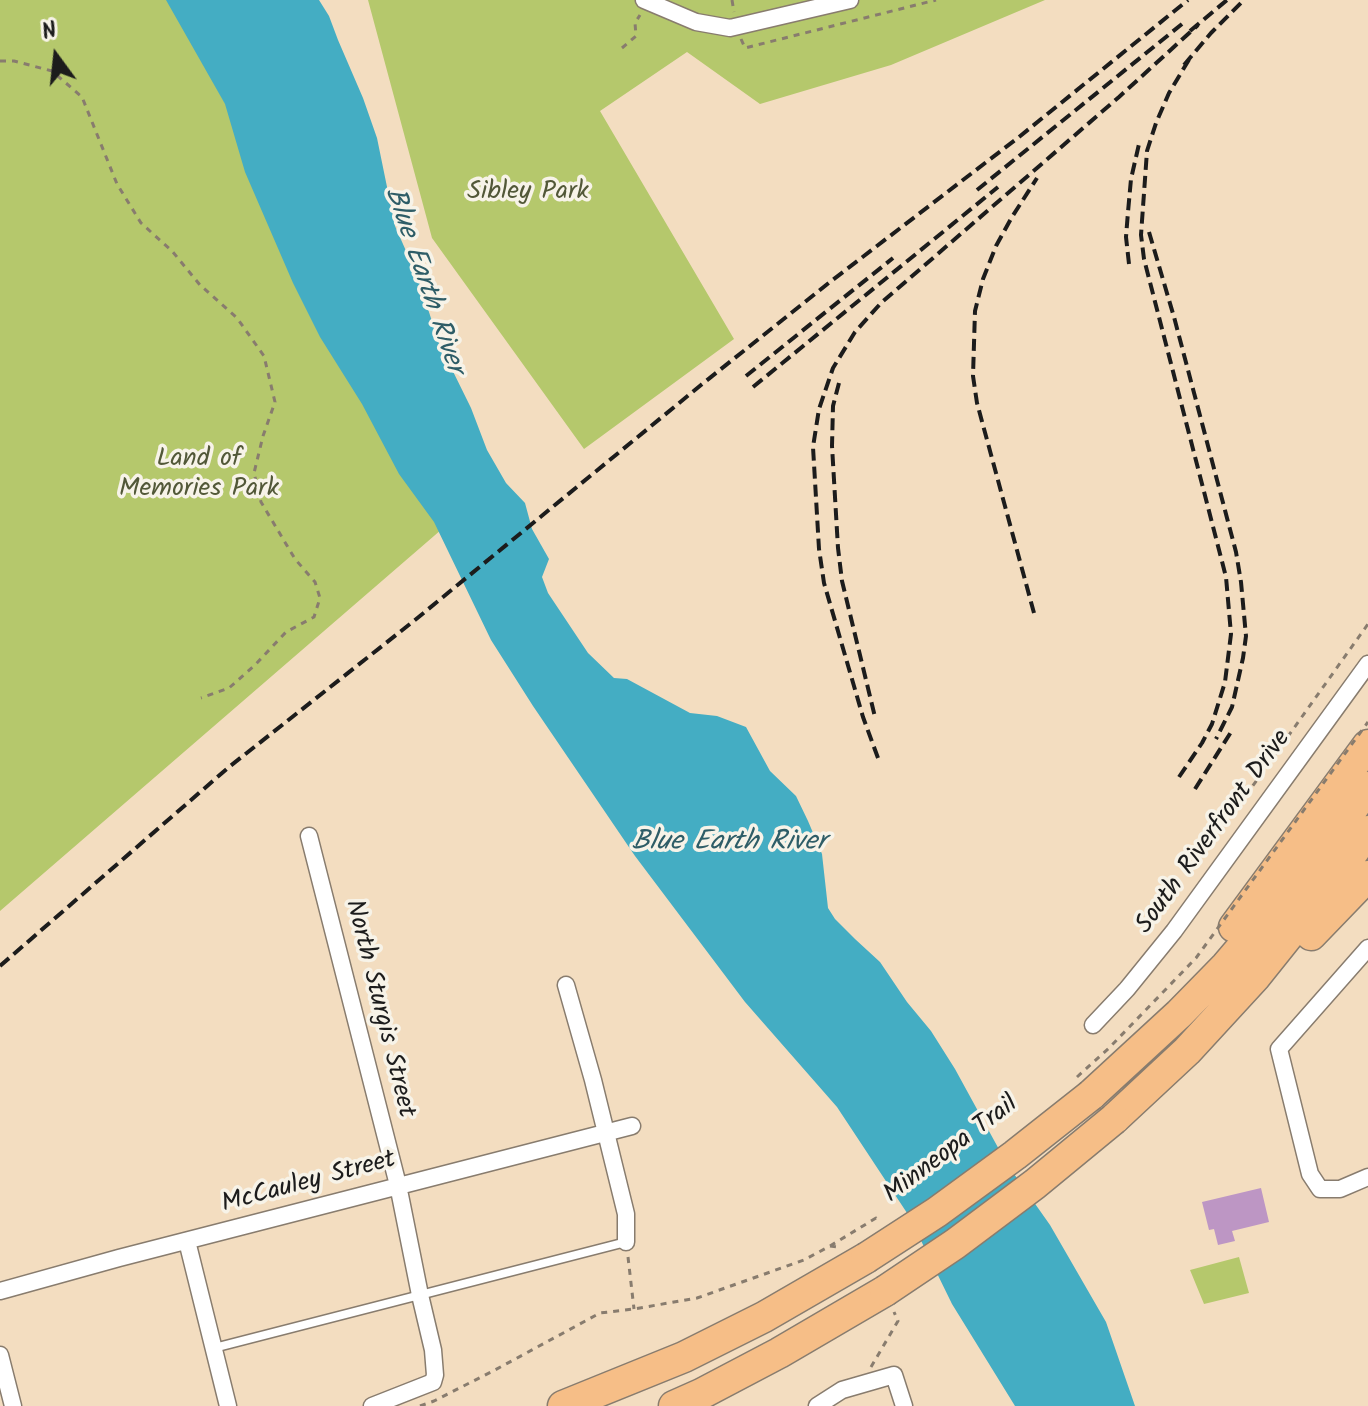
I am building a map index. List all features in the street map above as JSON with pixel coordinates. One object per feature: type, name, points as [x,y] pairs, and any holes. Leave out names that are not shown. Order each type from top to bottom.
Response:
[{"type":"highway","points":[[1128,1062],[1264,889],[1368,745]]},
{"type":"highway","points":[[563,1406],[684,1357],[764,1317],[856,1254],[949,1204],[1015,1155],[1083,1087],[1128,1062],[1226,966],[1333,836],[1368,787]]},
{"type":"highway","points":[[1187,1051],[1256,976],[1368,831]]},
{"type":"highway","points":[[674,1406],[893,1299],[955,1244],[1024,1193],[1114,1119],[1271,977],[1368,876]]},
{"type":"street","points":[[646,1],[696,22],[730,28],[850,0]]},
{"type":"street","name":"South Riverfront Drive","points":[[1093,1025],[1174,931],[1368,664]]},
{"type":"street","name":"North Sturgis Street","points":[[309,836],[398,1185],[433,1350],[433,1382],[372,1406]]},
{"type":"street","points":[[1368,948],[1279,1049],[1310,1174],[1320,1189],[1340,1189],[1368,1177]]},
{"type":"street","points":[[566,985],[626,1214],[626,1242]]},
{"type":"street","name":"McCauley Street","points":[[0,1291],[632,1126]]},
{"type":"street","points":[[187,1241],[228,1406]]},
{"type":"street","points":[[0,1355],[13,1406]]},
{"type":"street","points":[[817,1406],[842,1390],[894,1375],[904,1406]]},
{"type":"lane","points":[[214,1348],[626,1242]]},
{"type":"path","points":[[622,48],[636,36],[635,23],[646,1]]},
{"type":"path","points":[[0,61],[14,61],[52,71],[82,97],[117,184],[141,223],[172,251],[200,285],[237,318],[264,356],[275,402],[254,473],[261,502],[295,559],[315,582],[320,598],[314,617],[286,632],[229,688],[201,698]]},
{"type":"path","points":[[1232,815],[1368,624]]},
{"type":"path","points":[[1083,1087],[1109,1048],[1196,958],[1368,722]]},
{"type":"path","points":[[420,1406],[495,1370],[600,1313],[697,1298],[804,1260],[876,1218]]},
{"type":"path","points":[[626,1242],[634,1309]]},
{"type":"path","points":[[830,1246],[856,1254]]},
{"type":"path","points":[[879,1351],[898,1321],[893,1299]]},
{"type":"green space","name":"Land of Memories Park","points":[[0,0],[170,0],[449,523],[0,911]]},
{"type":"green space","name":"Sibley Park","points":[[368,0],[1045,0],[891,65],[760,104],[687,52],[600,111],[734,339],[584,449],[432,238]]},
{"type":"green space","points":[[1239,1257],[1249,1293],[1204,1304],[1190,1270]]},
{"type":"water","name":"Blue Earth River","points":[[166,0],[319,0],[329,16],[377,138],[395,226],[418,278],[439,343],[471,408],[487,450],[506,483],[525,503],[532,529],[549,559],[542,577],[548,593],[588,653],[614,678],[627,679],[690,713],[717,716],[746,727],[770,771],[796,796],[822,854],[828,908],[835,919],[880,962],[955,1069],[1007,1164],[1050,1225],[1106,1322],[1135,1406],[1015,1406],[952,1304],[909,1216],[837,1107],[745,1002],[635,856],[491,640],[434,522],[399,474],[362,404],[320,337],[245,172],[225,104]]},
{"type":"building","points":[[1261,1188],[1269,1222],[1232,1231],[1235,1241],[1218,1245],[1214,1229],[1209,1230],[1202,1202]]},
{"type":"railway","points":[[0,966],[229,767],[415,620],[701,385],[1019,137],[1188,0]]},
{"type":"railway","points":[[1190,31],[1227,0]]},
{"type":"railway","points":[[1184,65],[1244,0]]},
{"type":"railway","points":[[977,190],[1182,24]]},
{"type":"railway","points":[[878,758],[824,583],[819,549],[813,447],[819,409],[833,368],[855,332],[881,303],[1198,25]]},
{"type":"railway","points":[[1179,777],[1212,724],[1225,682],[1231,634],[1226,577],[1144,259],[1141,235],[1147,151],[1169,93],[1190,58]]},
{"type":"railway","points":[[1129,264],[1126,237],[1128,212],[1139,144]]},
{"type":"railway","points":[[1034,613],[977,403],[973,376],[975,311],[983,279],[996,246],[1037,178]]},
{"type":"railway","points":[[753,387],[998,187]]},
{"type":"railway","points":[[1149,232],[1236,552],[1241,582],[1246,636],[1243,658],[1232,707],[1216,739]]},
{"type":"railway","points":[[746,376],[893,258]]},
{"type":"railway","points":[[839,383],[833,406],[832,446],[838,548],[842,581],[875,717]]},
{"type":"railway","points":[[1195,789],[1231,732]]}]
